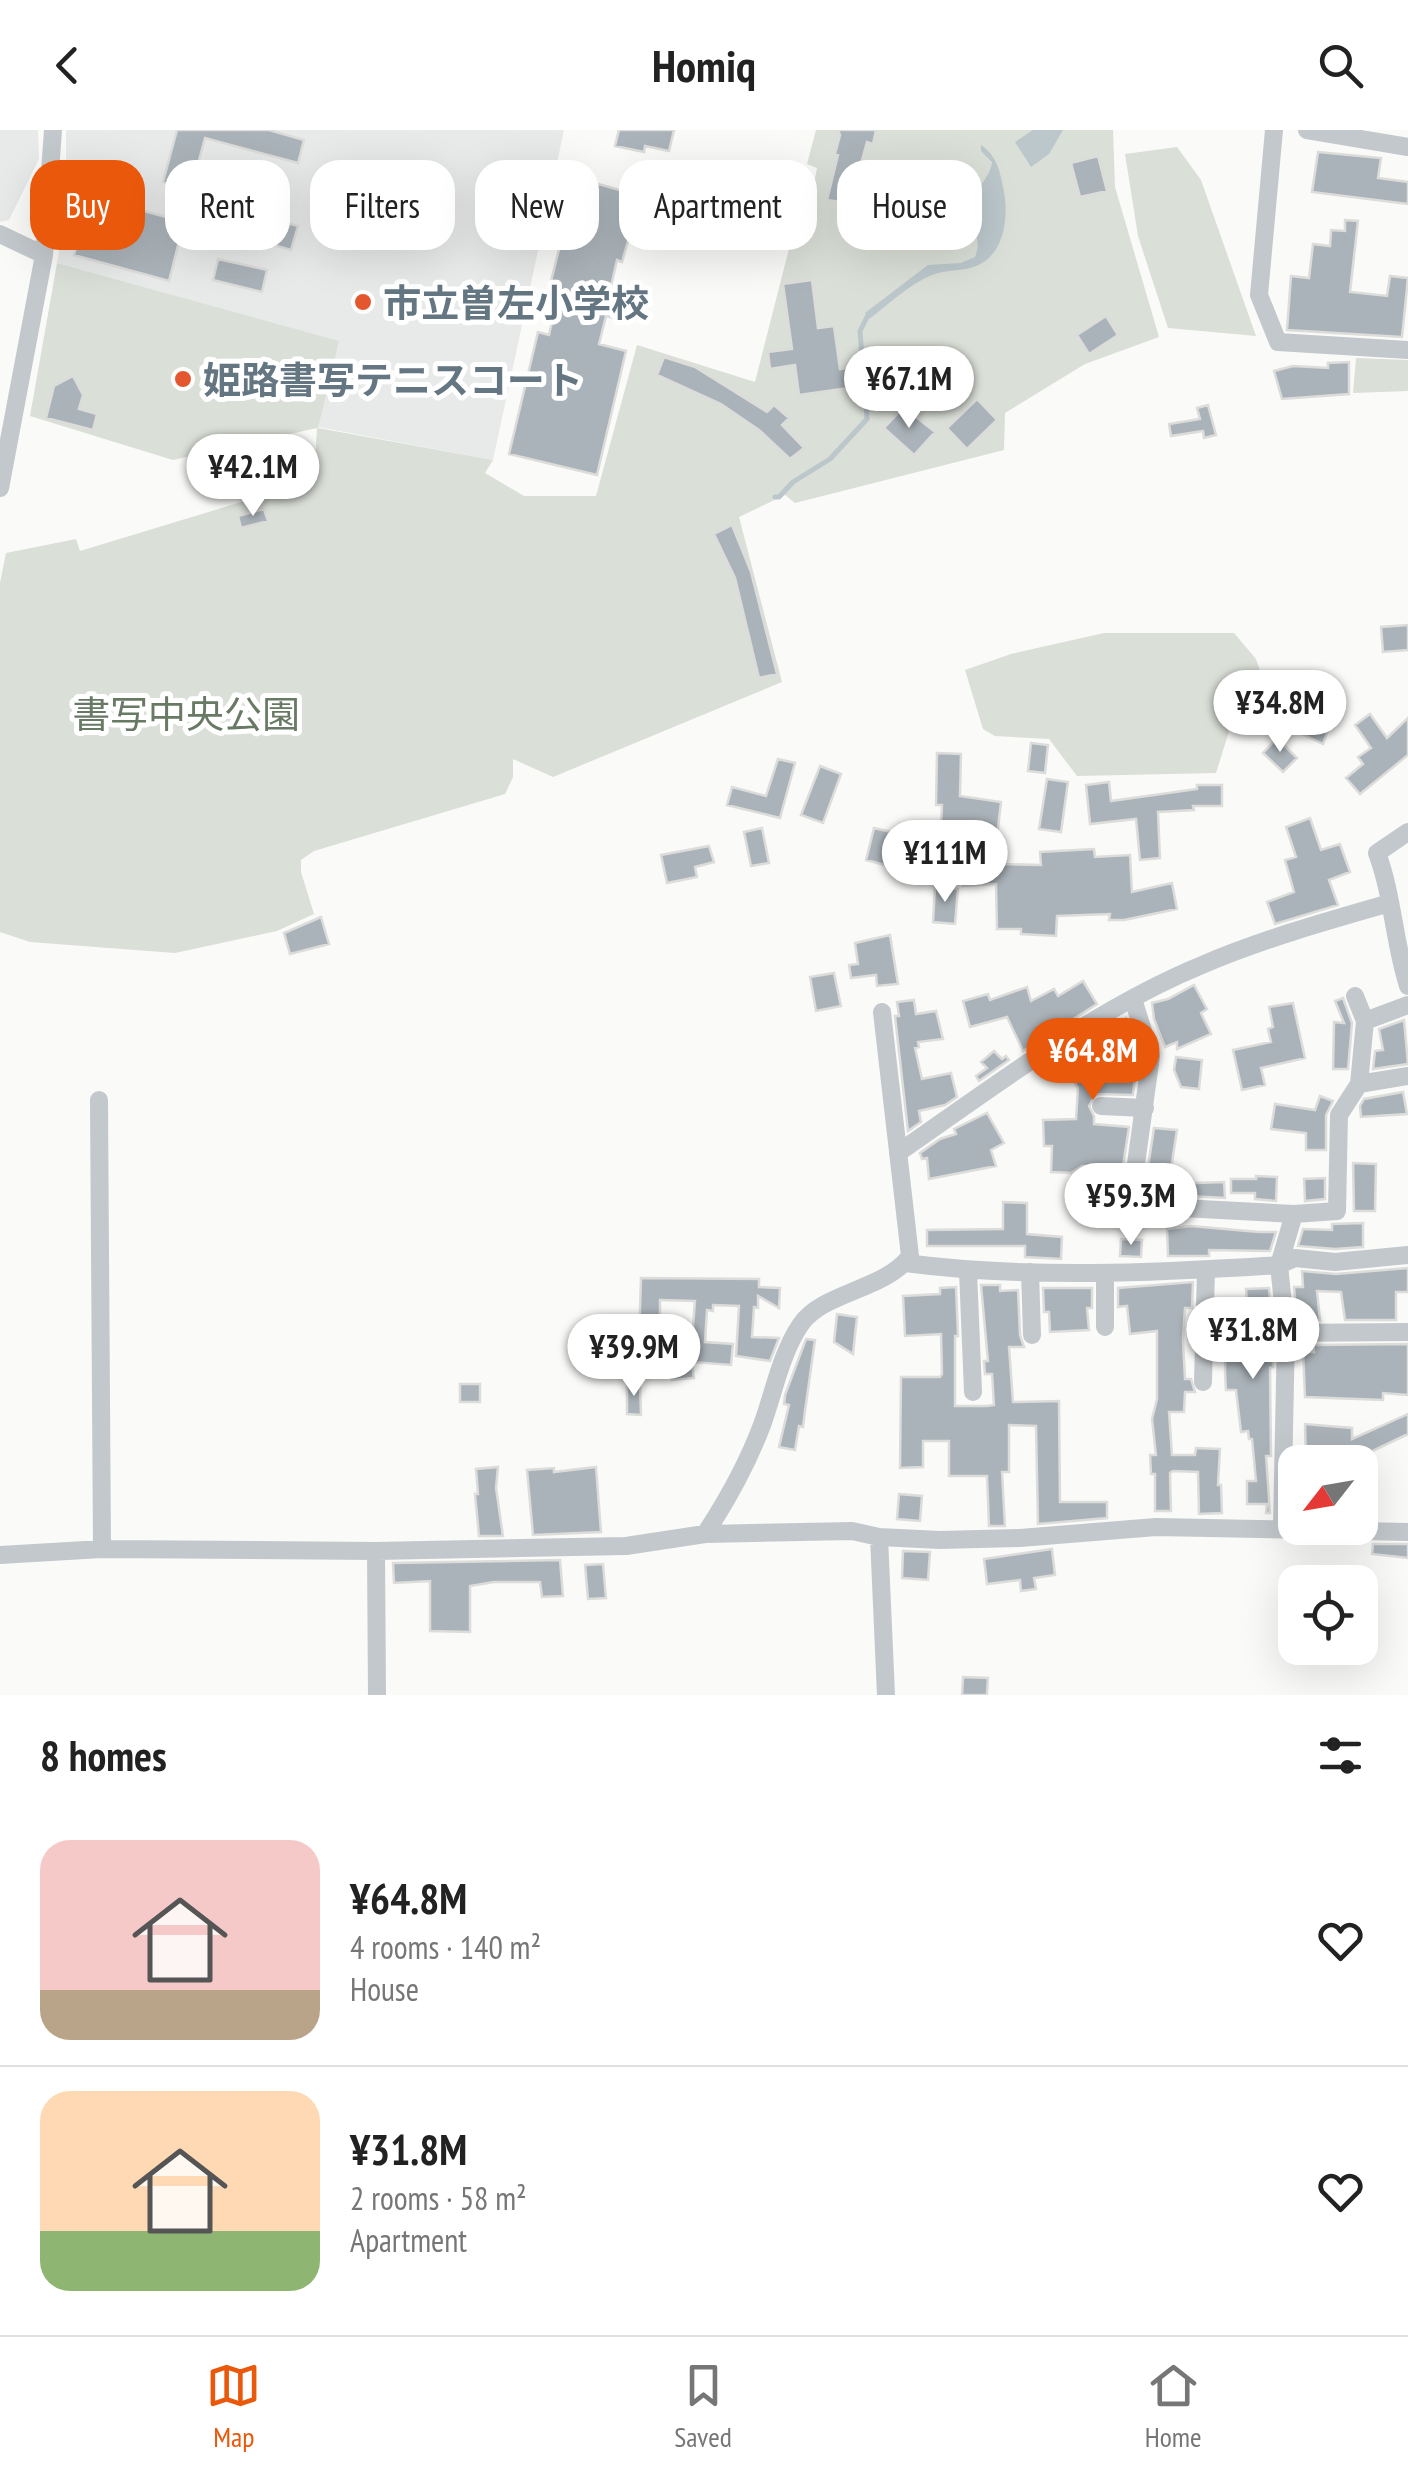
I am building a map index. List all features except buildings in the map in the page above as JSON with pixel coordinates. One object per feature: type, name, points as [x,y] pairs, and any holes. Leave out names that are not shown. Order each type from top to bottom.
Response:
[{"type":"street","points":[[0,488],[44,255],[53,130]]},
{"type":"street","points":[[1274,130],[1259,295],[1278,342],[1408,350]]},
{"type":"street","points":[[1307,130],[1408,147]]},
{"type":"street","points":[[0,234],[44,255]]},
{"type":"street","points":[[1408,832],[1377,852],[1386,876],[1399,958],[1408,986]]},
{"type":"street","points":[[898,1153],[1032,1060],[1200,965],[1292,931],[1390,903]]},
{"type":"street","points":[[1082,1178],[1134,1178],[1163,1207],[1294,1214],[1337,1211],[1339,1114],[1360,1084],[1365,1021],[1355,996]]},
{"type":"street","points":[[1133,1000],[1151,1056],[1134,1178]]},
{"type":"street","points":[[1365,1021],[1408,1005]]},
{"type":"street","points":[[704,1534],[736,1486],[790,1344],[803,1320],[844,1295],[899,1271],[910,1256],[882,1012]]},
{"type":"street","points":[[1360,1084],[1408,1076]]},
{"type":"street","points":[[100,1100],[102,1549]]},
{"type":"street","points":[[1100,1106],[1145,1108]]},
{"type":"street","points":[[1284,1445],[1286,1333],[1279,1265],[1294,1214]]},
{"type":"street","points":[[905,1263],[968,1271],[1105,1273],[1279,1265],[1296,1258],[1336,1262],[1408,1255]]},
{"type":"street","points":[[1204,1382],[1206,1270]]},
{"type":"street","points":[[968,1271],[973,1392]]},
{"type":"street","points":[[1030,1272],[1032,1335]]},
{"type":"street","points":[[1105,1273],[1105,1327]]},
{"type":"street","points":[[1286,1333],[1408,1332]]},
{"type":"street","points":[[0,1555],[102,1549],[376,1551],[626,1546],[704,1534],[852,1531],[879,1537],[956,1540],[1156,1527],[1278,1527]]},
{"type":"street","points":[[1378,1531],[1408,1532]]},
{"type":"street","points":[[879,1537],[886,1695]]},
{"type":"street","points":[[376,1551],[377,1695]]},
{"type":"shaded area","points":[[0,130],[38,130],[39,159],[30,160],[30,177],[9,220],[0,222]]},
{"type":"shaded area","name":"市立曽左小学校","points":[[66,130],[564,130],[558,160],[475,160],[475,250],[538,250],[493,460],[318,427],[338,341],[57,263],[59,250],[145,250],[145,160],[66,160]]},
{"type":"shaded area","points":[[1033,130],[1063,130],[1049,154],[1031,167],[1015,142]]},
{"type":"shaded area","points":[[981,145],[995,160],[1004,192],[1004,227],[997,248],[981,264],[923,279],[869,319],[865,313],[928,265],[961,263],[982,250],[982,184],[992,162],[981,151]]},
{"type":"green space","name":"書写中央公園","points":[[816,130],[1113,130],[1115,187],[1159,337],[1085,364],[1005,413],[1004,450],[795,503],[785,495],[739,517],[782,682],[553,777],[513,759],[513,777],[505,794],[314,851],[301,860],[301,872],[314,914],[277,931],[175,953],[30,942],[0,932],[0,583],[6,553],[76,539],[80,551],[314,480],[317,428],[173,460],[30,416],[57,263],[339,341],[318,428],[493,460],[485,473],[524,496],[596,496],[637,345],[755,382],[789,250],[817,250],[817,160],[808,160]]},
{"type":"green space","points":[[1177,147],[1201,180],[1256,336],[1168,328],[1138,236],[1125,154]]},
{"type":"green space","points":[[1356,358],[1408,360],[1408,391],[1353,393]]},
{"type":"green space","points":[[1104,633],[1234,633],[1256,659],[1271,703],[1235,712],[1216,773],[1077,776],[1049,739],[995,736],[983,729],[965,670],[1011,654]]},
{"type":"waterway","points":[[863,369],[860,331],[867,317]]},
{"type":"waterway","points":[[775,497],[830,459],[867,419],[865,380]]},
{"type":"place","name":"市立曽左小学校","points":[[363,302]]},
{"type":"place","name":"姫路書写テニスコート","points":[[183,379]]}]
